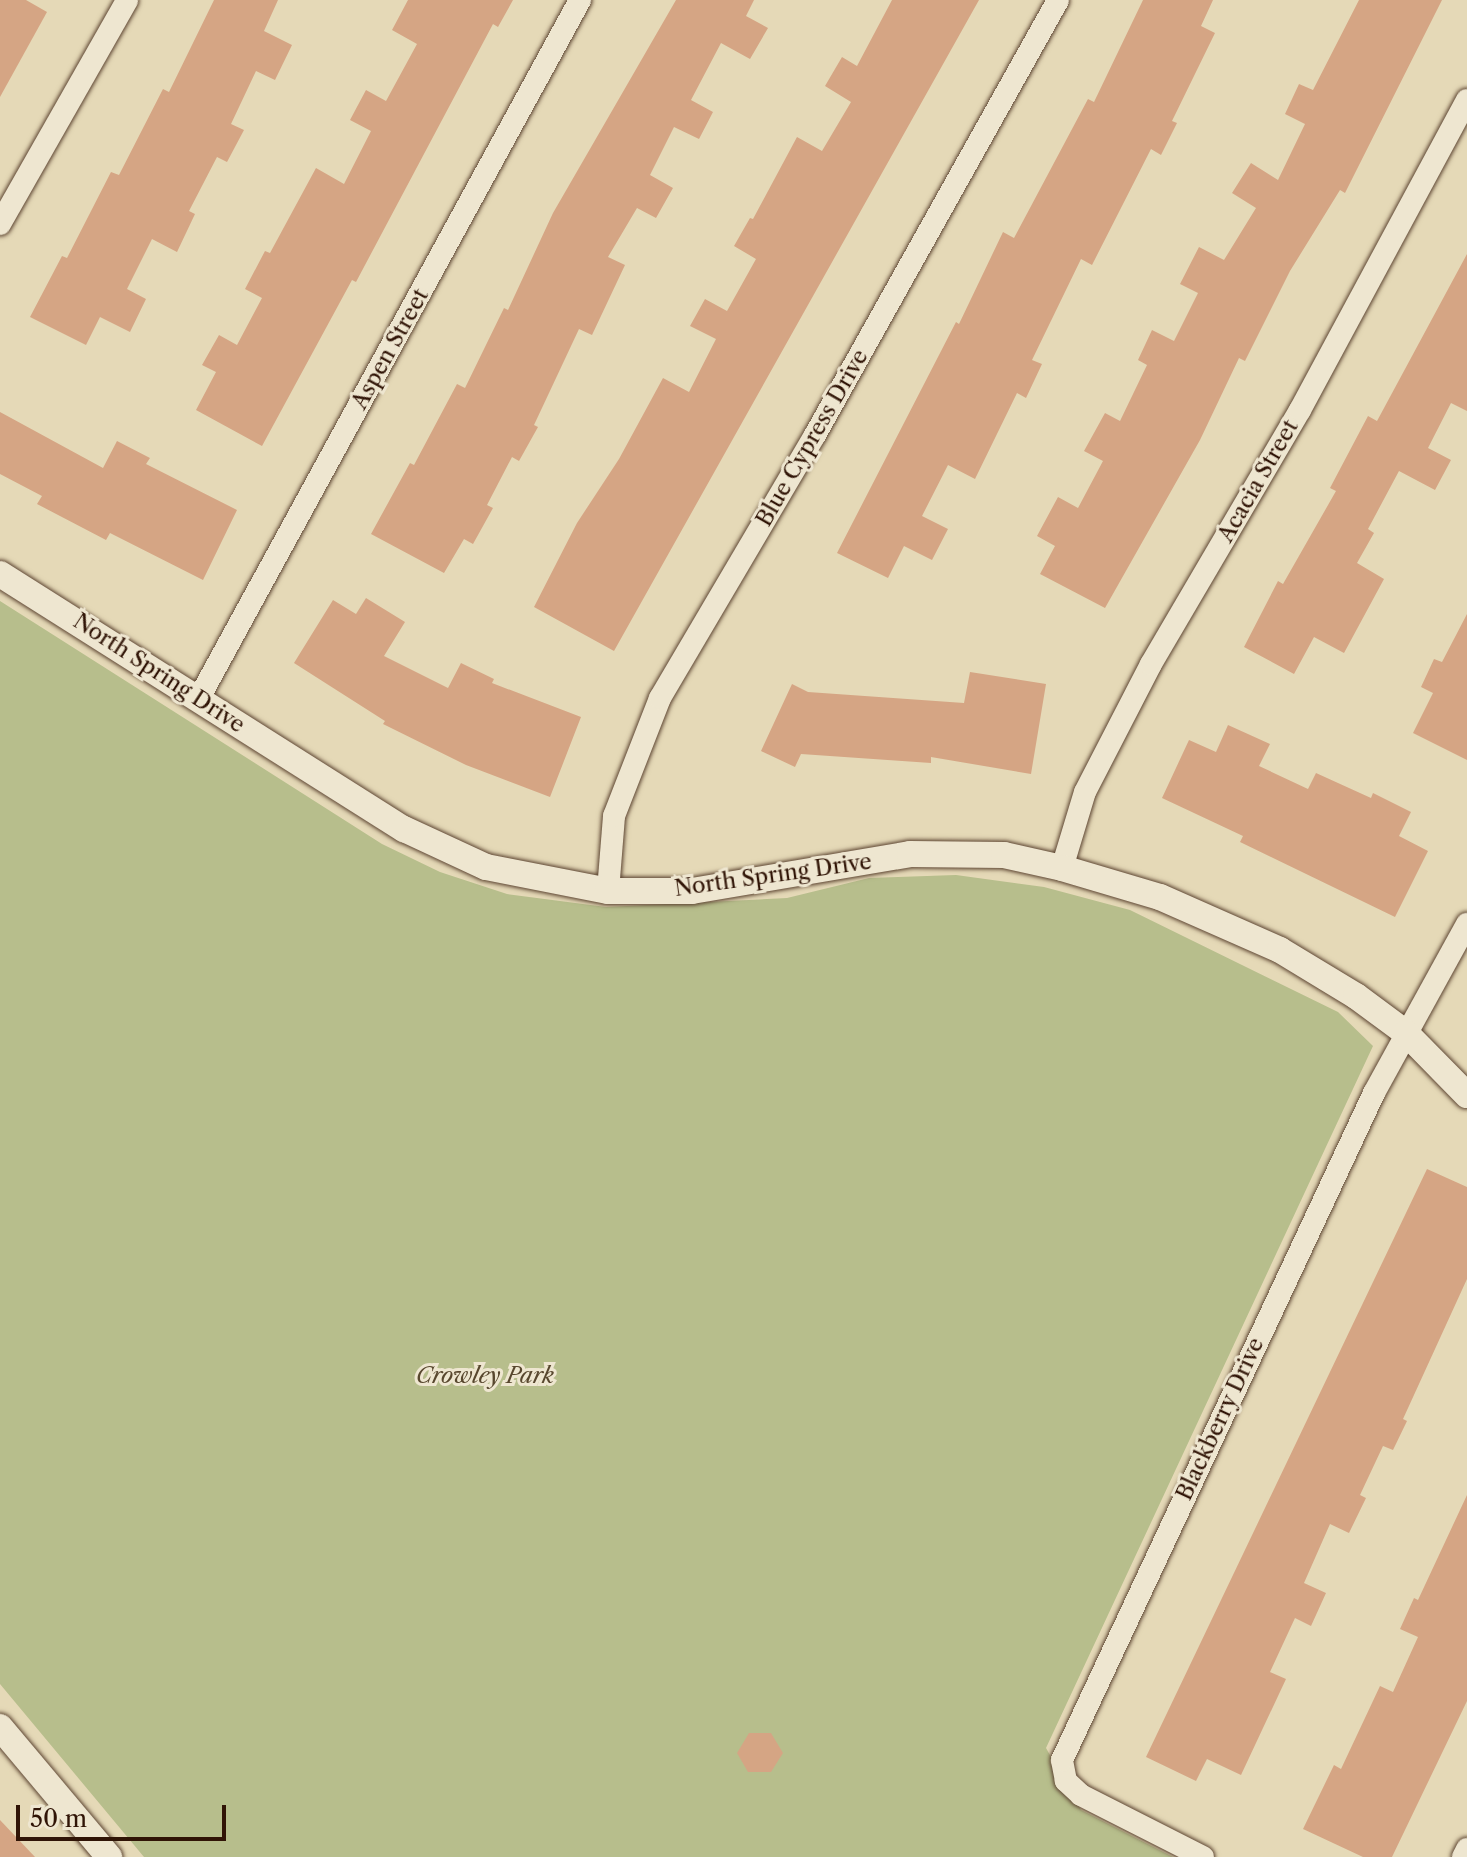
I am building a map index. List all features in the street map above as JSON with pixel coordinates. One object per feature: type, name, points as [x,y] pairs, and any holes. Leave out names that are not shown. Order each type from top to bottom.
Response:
[{"type":"street","points":[[0,224],[127,0]]},
{"type":"street","name":"Aspen Street","points":[[199,698],[580,0]]},
{"type":"street","name":"Blue Cypress Drive","points":[[608,891],[614,816],[660,698],[815,435],[1058,0]]},
{"type":"street","name":"Acacia Street","points":[[1062,868],[1085,792],[1151,664],[1300,410],[1467,100]]},
{"type":"street","name":"North Spring Drive","points":[[0,574],[404,829],[486,867],[608,891],[692,891],[910,854],[1004,855],[1062,868],[1160,897],[1280,950],[1356,996],[1406,1033],[1467,1095]]},
{"type":"street","name":"Blackberry Drive","points":[[1203,1857],[1081,1795],[1066,1781],[1062,1760],[1374,1093],[1467,924]]},
{"type":"street","points":[[0,1727],[109,1857]]},
{"type":"street","points":[[1463,1857],[1467,1849]]},
{"type":"green space","name":"Crowley Park","points":[[0,601],[382,844],[440,872],[507,894],[606,907],[787,898],[869,878],[956,875],[1044,887],[1130,910],[1338,1012],[1373,1046],[1046,1748],[1081,1810],[1173,1857],[144,1857],[0,1684]]},
{"type":"building","points":[[0,0],[26,0],[47,12],[0,97]]},
{"type":"building","points":[[214,0],[278,0],[264,31],[292,45],[275,80],[256,71],[231,124],[244,130],[227,162],[217,157],[189,211],[195,214],[177,252],[152,239],[127,289],[146,299],[130,332],[100,317],[86,345],[30,317],[62,256],[67,258],[111,172],[119,175],[163,89],[169,92]]},
{"type":"building","points":[[408,0],[513,0],[498,27],[493,24],[356,282],[352,280],[262,446],[196,410],[216,372],[202,365],[219,335],[237,345],[262,298],[245,289],[265,251],[270,253],[316,168],[344,184],[371,131],[350,120],[366,90],[386,101],[417,44],[392,30]]},
{"type":"building","points":[[676,0],[754,0],[746,16],[768,28],[750,59],[721,43],[691,100],[713,112],[699,139],[674,127],[650,175],[673,188],[656,218],[637,208],[608,257],[625,265],[592,335],[579,329],[534,425],[538,427],[519,461],[512,457],[487,505],[493,508],[473,544],[464,539],[444,573],[371,534],[410,463],[414,465],[457,384],[465,388],[504,308],[508,310],[553,213]]},
{"type":"building","points":[[892,0],[979,0],[614,651],[534,607],[577,523],[619,459],[663,378],[689,392],[716,339],[690,326],[705,299],[727,311],[756,259],[734,246],[750,218],[753,219],[797,137],[822,151],[851,102],[825,86],[842,57],[857,66]]},
{"type":"building","points":[[1143,0],[1213,0],[1201,26],[1215,33],[1172,121],[1177,123],[1161,155],[1151,149],[1092,265],[1081,259],[1032,360],[1042,364],[1026,398],[1017,393],[975,479],[948,465],[922,516],[948,529],[932,560],[904,546],[888,578],[837,553],[956,322],[959,324],[1003,232],[1014,238],[1088,99],[1094,102]]},
{"type":"building","points":[[1359,0],[1442,0],[1345,193],[1340,190],[1290,271],[1245,361],[1239,358],[1200,440],[1105,608],[1040,574],[1055,546],[1037,536],[1058,497],[1078,508],[1103,461],[1084,451],[1105,413],[1120,421],[1147,365],[1138,360],[1152,330],[1174,341],[1198,293],[1180,284],[1199,247],[1224,260],[1256,208],[1232,193],[1251,163],[1278,180],[1305,124],[1285,114],[1299,84],[1313,90]]},
{"type":"building","points":[[1467,254],[1467,411],[1451,403],[1428,448],[1451,460],[1435,490],[1399,471],[1368,529],[1374,533],[1357,563],[1384,579],[1344,653],[1314,637],[1294,674],[1244,647],[1278,581],[1283,584],[1336,491],[1330,488],[1368,416],[1377,421]]},
{"type":"building","points":[[0,412],[103,468],[117,441],[150,458],[146,464],[237,510],[203,580],[110,533],[106,540],[37,504],[42,496],[0,474]]},
{"type":"building","points":[[366,598],[405,622],[384,656],[448,688],[461,663],[494,679],[492,683],[581,717],[550,797],[466,765],[383,724],[385,721],[294,663],[333,600],[356,614]]},
{"type":"building","points":[[1467,614],[1467,760],[1413,733],[1433,693],[1421,687],[1434,659],[1442,662]]},
{"type":"building","points":[[970,672],[1046,684],[1031,774],[931,757],[931,763],[801,754],[795,767],[761,751],[792,684],[808,692],[964,703]]},
{"type":"building","points":[[1228,725],[1270,744],[1259,766],[1308,789],[1316,773],[1371,798],[1373,793],[1411,812],[1399,836],[1428,851],[1395,917],[1240,842],[1243,836],[1162,798],[1189,740],[1216,752]]},
{"type":"building","points":[[1427,1169],[1467,1187],[1467,1279],[1403,1419],[1407,1421],[1393,1450],[1383,1446],[1360,1495],[1366,1498],[1349,1533],[1330,1524],[1304,1583],[1326,1593],[1311,1626],[1295,1618],[1270,1672],[1286,1679],[1241,1775],[1207,1759],[1196,1781],[1146,1757]]},
{"type":"building","points":[[1467,1495],[1467,1701],[1392,1857],[1363,1857],[1303,1829],[1334,1765],[1341,1769],[1380,1686],[1393,1692],[1418,1637],[1400,1629],[1414,1598],[1418,1600]]},
{"type":"building","points":[[749,1733],[771,1733],[783,1753],[771,1772],[748,1772],[737,1753]]},
{"type":"building","points":[[0,1820],[35,1857],[0,1857]]}]
